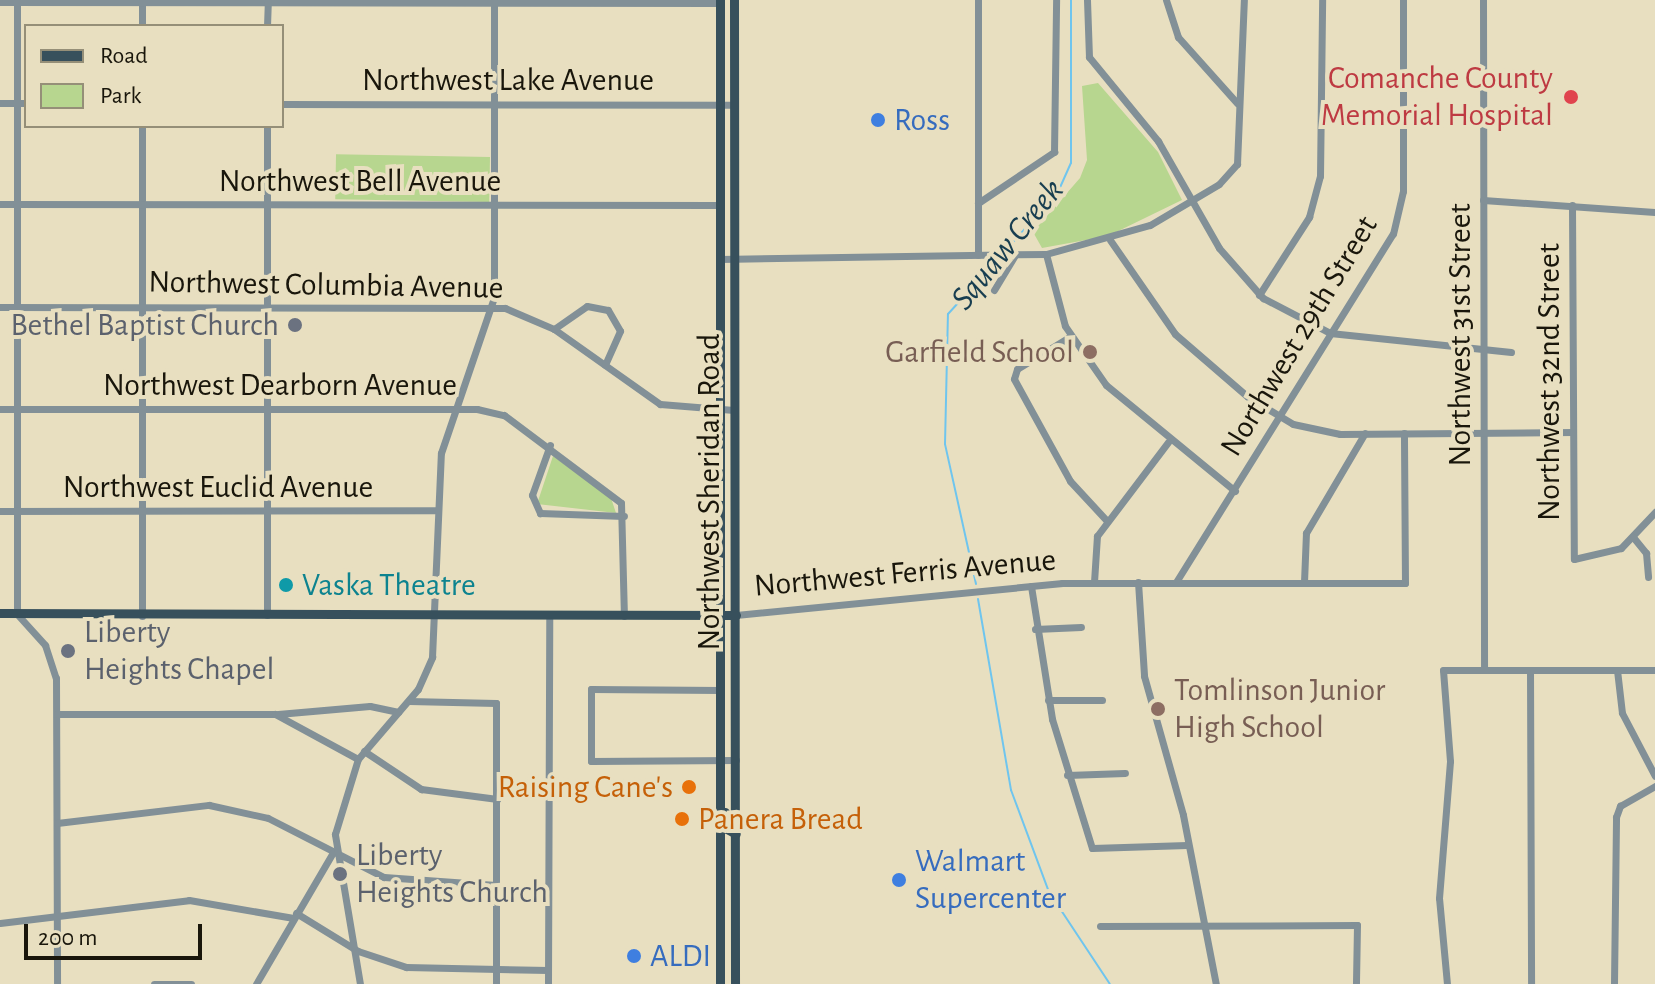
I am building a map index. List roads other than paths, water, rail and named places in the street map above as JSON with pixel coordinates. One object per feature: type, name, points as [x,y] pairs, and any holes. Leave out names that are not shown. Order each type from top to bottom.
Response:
[{"type":"main road","name":"Northwest Sheridan Road","points":[[734,0],[735,984]]},
{"type":"main road","name":"Northwest Sheridan Road","points":[[720,1],[720,984]]},
{"type":"main road","name":"Northwest Ferris Avenue","points":[[0,613],[142,616],[736,615]]},
{"type":"main road","points":[[719,787],[727,829],[736,834]]},
{"type":"main road","points":[[720,834],[729,837],[735,914]]},
{"type":"street","points":[[978,0],[978,255]]},
{"type":"street","points":[[978,203],[1054,152],[1056,0]]},
{"type":"street","points":[[1087,0],[1089,57],[1158,141],[1219,248],[1259,295],[1330,333],[1511,352]]},
{"type":"street","points":[[1166,0],[1178,37],[1237,103]]},
{"type":"street","points":[[720,259],[1046,254],[1110,240],[1193,201],[1237,164],[1237,103],[1244,93],[1244,0]]},
{"type":"street","points":[[1259,295],[1309,217],[1320,176],[1322,0]]},
{"type":"street","name":"Northwest 29th Street","points":[[1176,582],[1393,234],[1400,208],[1403,0]]},
{"type":"street","name":"Northwest 31st Street","points":[[1483,0],[1484,669]]},
{"type":"street","points":[[17,1],[22,103],[17,204],[17,614],[49,653],[57,714],[57,984]]},
{"type":"street","points":[[142,1],[142,24]]},
{"type":"street","points":[[267,24],[268,1]]},
{"type":"street","points":[[256,984],[333,852],[358,759],[409,701],[429,668],[439,615],[437,510],[441,453],[491,308],[494,1]]},
{"type":"street","points":[[0,2],[720,1]]},
{"type":"street","points":[[0,103],[22,103]]},
{"type":"street","name":"Northwest Lake Avenue","points":[[284,104],[734,105]]},
{"type":"street","points":[[142,128],[142,616]]},
{"type":"street","points":[[267,128],[267,615]]},
{"type":"street","points":[[1483,200],[1655,212]]},
{"type":"street","name":"Northwest Bell Avenue","points":[[0,204],[720,205]]},
{"type":"street","name":"Northwest 32nd Street","points":[[1572,205],[1574,559],[1610,554],[1633,537]]},
{"type":"street","points":[[1110,240],[1175,334],[1281,418],[1322,432],[1573,432]]},
{"type":"street","points":[[1046,254],[1052,295],[1071,336],[1106,385],[1168,442],[1235,491]]},
{"type":"street","points":[[994,290],[1012,255]]},
{"type":"street","points":[[554,329],[587,306],[608,310],[620,331],[605,365]]},
{"type":"street","name":"Northwest Columbia Avenue","points":[[0,307],[491,308],[525,312],[660,404],[734,410]]},
{"type":"street","points":[[1071,336],[1017,369],[1014,379],[1070,481],[1107,521]]},
{"type":"street","name":"Northwest Dearborn Avenue","points":[[0,409],[454,409],[504,415],[615,494],[624,516]]},
{"type":"street","points":[[1304,582],[1306,533],[1365,433]]},
{"type":"street","points":[[1168,442],[1107,521],[1092,547],[1094,582],[1405,583],[1404,433]]},
{"type":"street","points":[[550,445],[532,495],[540,513],[624,516],[624,616]]},
{"type":"street","name":"Northwest Euclid Avenue","points":[[0,511],[437,510]]},
{"type":"street","points":[[1648,577],[1646,553],[1633,537],[1655,512]]},
{"type":"street","name":"Northwest Ferris Avenue","points":[[736,615],[1094,582]]},
{"type":"street","points":[[1138,582],[1144,676],[1187,845],[1216,984]]},
{"type":"street","points":[[1031,586],[1048,700],[1067,775],[1092,848],[1187,845]]},
{"type":"street","points":[[548,984],[549,616]]},
{"type":"street","points":[[1035,629],[1081,627]]},
{"type":"street","points":[[1447,984],[1439,898],[1450,761],[1443,670],[1655,670]]},
{"type":"street","points":[[1530,670],[1531,984]]},
{"type":"street","points":[[1617,670],[1622,713],[1655,776]]},
{"type":"street","points":[[720,690],[591,689],[591,761],[736,760]]},
{"type":"street","points":[[1048,700],[1102,700]]},
{"type":"street","points":[[409,701],[496,703],[496,984]]},
{"type":"street","points":[[57,714],[275,714],[370,706],[398,712]]},
{"type":"street","points":[[275,714],[358,759]]},
{"type":"street","points":[[364,751],[421,789],[497,799]]},
{"type":"street","points":[[1067,775],[1125,773]]},
{"type":"street","points":[[1614,984],[1616,817],[1620,806],[1655,786]]},
{"type":"street","points":[[57,823],[209,805],[268,818],[333,852],[408,883],[496,885]]},
{"type":"street","points":[[333,852],[358,951],[360,984]]},
{"type":"street","points":[[0,923],[189,900],[295,916],[358,951],[406,967],[548,970]]},
{"type":"street","points":[[1100,926],[1357,925],[1356,984]]},
{"type":"street","points":[[154,984],[191,984]]},
{"type":"waterway","name":"Squaw Creek","points":[[1004,252],[1058,192],[1071,163],[1071,0]]},
{"type":"waterway","name":"Squaw Creek","points":[[976,584],[945,444],[948,314],[1000,257]]},
{"type":"waterway","name":"Squaw Creek","points":[[978,599],[1011,790],[1049,892],[1110,984]]},
{"type":"place","name":"Comanche County Memorial Hospital","points":[[1571,97]]},
{"type":"place","name":"Ross","points":[[878,120]]},
{"type":"place","name":"Bethel Baptist Church","points":[[295,325]]},
{"type":"place","name":"Garfield School","points":[[1090,352]]},
{"type":"place","name":"Vaska Theatre","points":[[286,585]]},
{"type":"place","name":"Liberty Heights Chapel","points":[[68,651]]},
{"type":"place","name":"Tomlinson Junior High School","points":[[1158,709]]},
{"type":"place","name":"Raising Cane's","points":[[689,787]]},
{"type":"place","name":"Panera Bread","points":[[682,819]]},
{"type":"place","name":"Liberty Heights Church","points":[[340,874]]},
{"type":"place","name":"Walmart Supercenter","points":[[899,880]]},
{"type":"place","name":"ALDI","points":[[634,956]]}]
